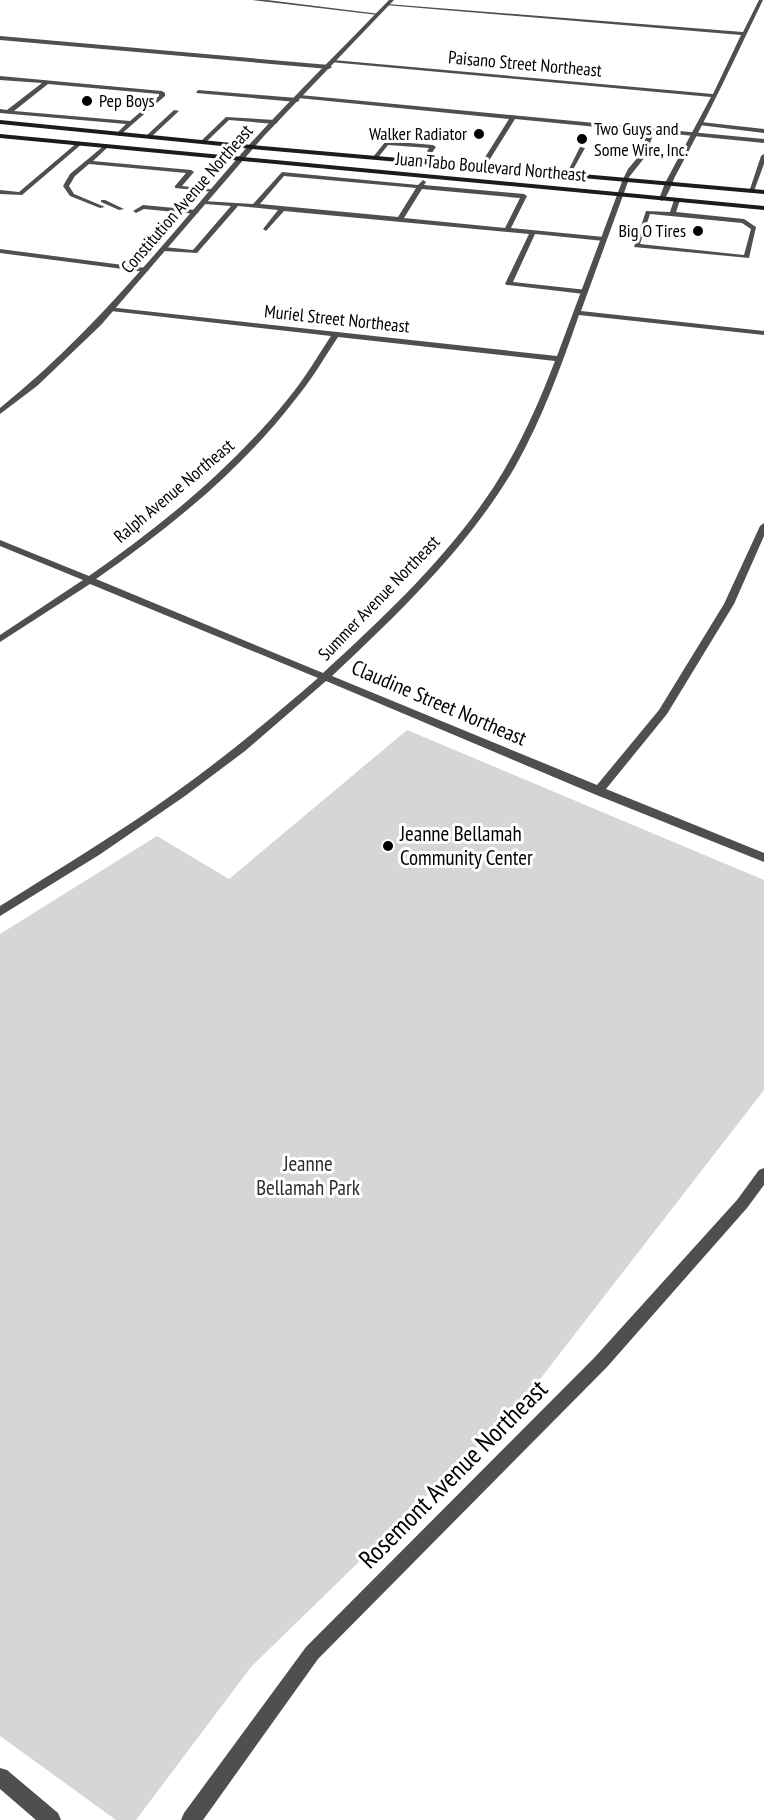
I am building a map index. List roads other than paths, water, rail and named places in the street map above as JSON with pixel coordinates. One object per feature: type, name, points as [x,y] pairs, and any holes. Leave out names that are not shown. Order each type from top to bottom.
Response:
[{"type":"main road","name":"Juan Tabo Boulevard Northeast","points":[[0,120],[252,147],[764,192]]},
{"type":"main road","name":"Juan Tabo Boulevard Northeast","points":[[3,136],[764,208]]},
{"type":"main road","points":[[80,143],[101,139],[213,150],[252,147]]},
{"type":"street","points":[[254,0],[378,14]]},
{"type":"street","points":[[663,199],[668,183],[701,124],[761,0]]},
{"type":"street","points":[[389,3],[745,34]]},
{"type":"street","name":"Constitution Avenue Northeast","points":[[0,412],[55,367],[111,309],[241,159],[389,3]]},
{"type":"street","name":"Paisano Street Northeast","points":[[0,38],[714,96]]},
{"type":"street","points":[[0,78],[162,93],[162,96],[119,134]]},
{"type":"street","points":[[0,120],[47,82]]},
{"type":"street","points":[[198,92],[298,98],[764,141]]},
{"type":"street","points":[[0,111],[130,123]]},
{"type":"street","points":[[148,137],[176,111]]},
{"type":"street","points":[[482,167],[513,117]]},
{"type":"street","points":[[203,142],[228,118],[275,122]]},
{"type":"street","points":[[701,124],[764,131]]},
{"type":"street","name":"Summer Avenue Northeast","points":[[0,912],[152,814],[261,732],[326,677],[414,591],[484,506],[510,468],[528,434],[560,360],[626,179],[630,170],[642,157],[652,130]]},
{"type":"street","points":[[0,141],[3,136]]},
{"type":"street","points":[[0,192],[21,194],[80,143]]},
{"type":"street","points":[[375,158],[386,143],[433,147],[424,162]]},
{"type":"street","points":[[66,186],[72,176],[106,146]]},
{"type":"street","points":[[568,174],[582,148]]},
{"type":"street","points":[[751,191],[764,156]]},
{"type":"street","points":[[88,162],[191,172],[177,187],[214,190]]},
{"type":"street","points":[[255,206],[282,174],[524,196],[507,230]]},
{"type":"street","points":[[400,219],[427,176]]},
{"type":"street","points":[[66,186],[91,196]]},
{"type":"street","points":[[66,186],[72,195],[121,209]]},
{"type":"street","points":[[672,214],[677,200]]},
{"type":"street","points":[[205,202],[604,239]]},
{"type":"street","points":[[164,249],[195,252],[236,204]]},
{"type":"street","points":[[136,211],[143,207],[196,212]]},
{"type":"street","points":[[266,229],[283,208]]},
{"type":"street","points":[[648,212],[672,214],[744,221],[754,228],[747,257],[636,246],[648,212]]},
{"type":"street","points":[[533,232],[509,284],[584,292]]},
{"type":"street","points":[[0,252],[146,270]]},
{"type":"street","name":"Muriel Street Northeast","points":[[111,309],[560,360]]},
{"type":"street","points":[[577,313],[764,333]]},
{"type":"street","name":"Ralph Avenue Northeast","points":[[0,639],[90,580],[171,519],[248,450],[286,407],[336,334]]},
{"type":"street","points":[[598,791],[663,712],[729,603],[764,526]]},
{"type":"street","name":"Claudine Street Northeast","points":[[0,543],[764,858]]},
{"type":"street","name":"Rosemont Avenue Northeast","points":[[190,1820],[312,1653],[601,1362],[742,1204],[764,1174]]},
{"type":"street","points":[[0,1776],[51,1820]]},
{"type":"place","name":"Pep Boys","points":[[87,101]]},
{"type":"place","name":"Walker Radiator","points":[[479,134]]},
{"type":"place","name":"Two Guys and Some Wire, Inc.","points":[[582,139]]},
{"type":"place","name":"Big O Tires","points":[[698,231]]},
{"type":"place","name":"Jeanne Bellamah Community Center","points":[[388,846]]},
{"type":"park label","name":"Jeanne Bellamah Park","points":[[308,1176]]}]
